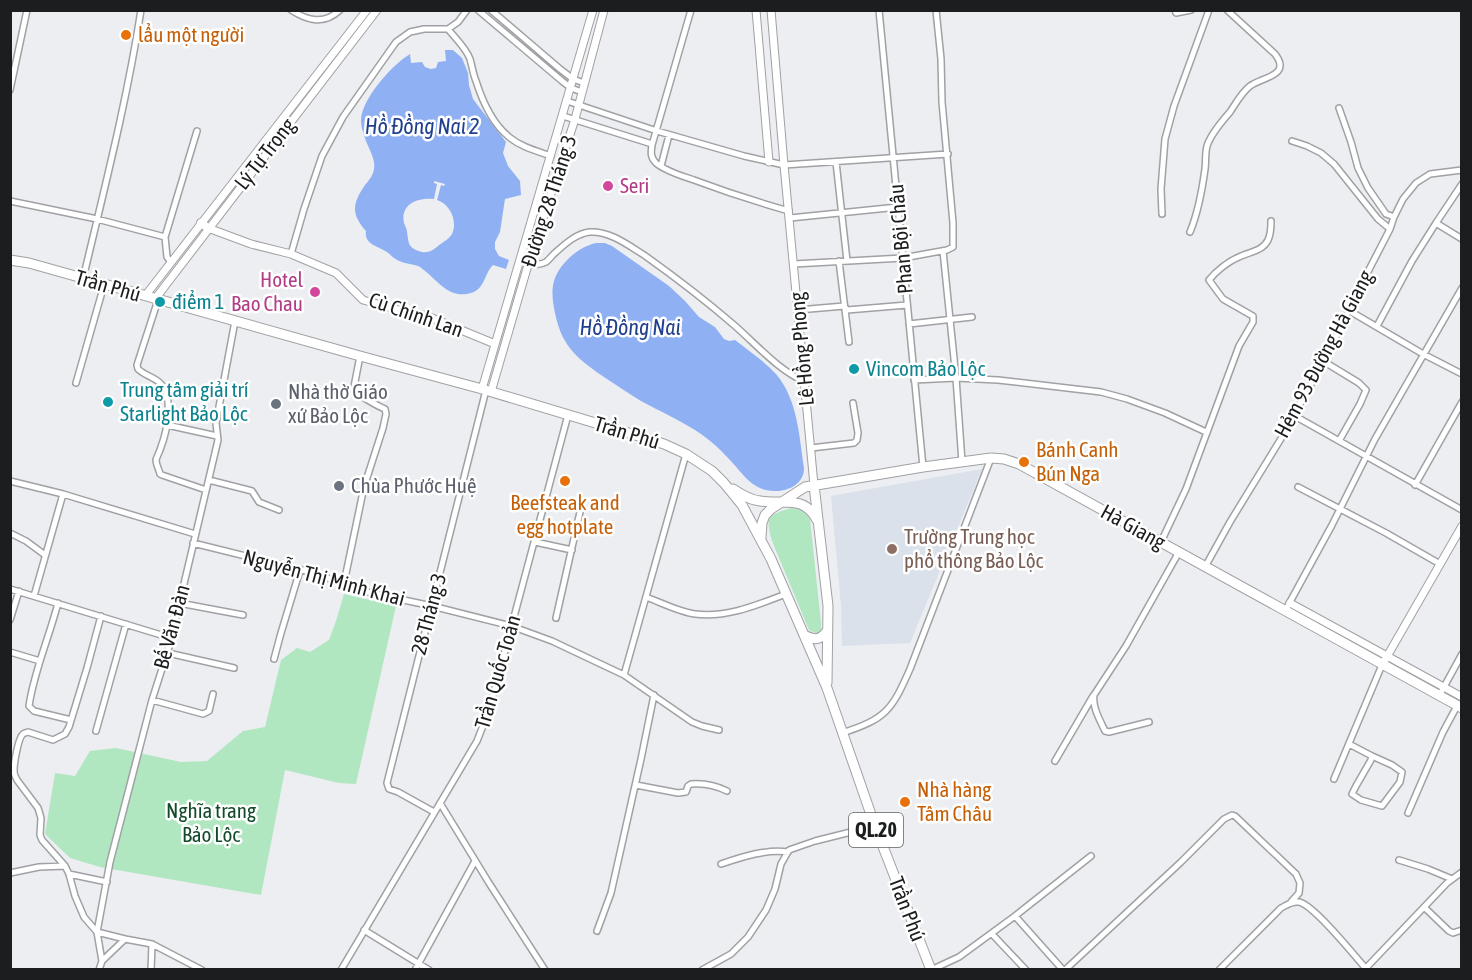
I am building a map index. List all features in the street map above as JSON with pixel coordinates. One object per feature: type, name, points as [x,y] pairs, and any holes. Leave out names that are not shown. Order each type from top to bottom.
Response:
[{"type":"highway","name":"Trần Phú","points":[[10,260],[29,263],[568,415],[664,444],[686,454],[712,471],[742,505],[771,559],[826,688],[875,826],[931,969]]},
{"type":"highway","name":"Hà Giang","points":[[761,540],[765,515],[781,501],[805,487],[923,467],[991,458],[1004,459],[1019,464],[1205,567],[1287,607],[1441,691],[1460,704]]},
{"type":"highway","name":"QL.20","points":[[724,483],[741,495],[756,501],[800,503],[814,514],[818,522]]},
{"type":"highway","name":"Lê Hồng Phong","points":[[814,485],[828,606],[826,688]]},
{"type":"highway","points":[[804,635],[819,639],[827,631]]},
{"type":"street","points":[[10,90],[27,10]]},
{"type":"street","points":[[83,279],[119,124],[141,10]]},
{"type":"street","points":[[291,10],[310,19],[331,18],[340,10]]},
{"type":"street","points":[[323,19],[330,10]]},
{"type":"street","name":"Lý Tự Trọng","points":[[153,298],[204,226],[367,10]]},
{"type":"street","name":"Lý Tự Trọng","points":[[153,298],[171,262],[204,226],[377,10]]},
{"type":"street","points":[[291,254],[322,156],[343,117],[396,42],[410,32],[424,29],[448,30],[467,10]]},
{"type":"street","points":[[478,10],[571,88],[582,92]]},
{"type":"street","points":[[490,10],[573,79],[584,83]]},
{"type":"street","name":"Đường 28 Tháng 3","points":[[486,391],[495,344],[593,10]]},
{"type":"street","name":"Đường 28 Tháng 3","points":[[486,391],[574,119],[604,10]]},
{"type":"street","points":[[691,10],[652,144],[653,159],[679,175],[789,214],[841,213],[898,207]]},
{"type":"street","points":[[756,10],[769,162]]},
{"type":"street","name":"Lê Hồng Phong","points":[[771,10],[814,485]]},
{"type":"street","name":"Phan Bội Châu","points":[[879,10],[923,467]]},
{"type":"street","points":[[794,264],[903,258],[953,247],[936,10]]},
{"type":"street","points":[[1175,10],[1176,13],[1191,10]]},
{"type":"street","points":[[1162,214],[1161,189],[1165,139],[1174,106],[1209,10]]},
{"type":"street","points":[[1190,232],[1196,219],[1207,145],[1249,87],[1269,78],[1280,67],[1275,54],[1227,10]]},
{"type":"street","points":[[448,30],[469,56],[475,80],[495,121],[509,137],[528,149],[551,156]]},
{"type":"street","points":[[567,101],[669,135],[784,165],[948,154]]},
{"type":"street","points":[[1339,108],[1358,168],[1368,188],[1386,214],[1394,217]]},
{"type":"street","points":[[563,116],[652,144]]},
{"type":"street","points":[[171,262],[167,256],[165,237],[197,131]]},
{"type":"street","points":[[662,166],[669,135]]},
{"type":"street","points":[[1292,141],[1321,153],[1334,164],[1378,219],[1390,229]]},
{"type":"street","points":[[836,162],[847,261]]},
{"type":"street","name":"Hẻm 93 Đường Hà Giang","points":[[1205,567],[1282,437],[1323,362],[1403,199],[1423,177],[1440,171],[1461,170]]},
{"type":"street","points":[[1377,326],[1412,261],[1461,184]]},
{"type":"street","points":[[541,189],[551,192]]},
{"type":"street","points":[[10,201],[97,219],[165,237]]},
{"type":"street","points":[[1161,542],[1186,489],[1239,346],[1253,322],[1251,315],[1223,299],[1209,280],[1238,257],[1255,251],[1266,243],[1269,238],[1271,221]]},
{"type":"street","points":[[1436,223],[1461,239]]},
{"type":"street","name":"Cù Chính Lan","points":[[204,226],[250,244],[291,254],[336,273],[363,300],[427,316],[495,344]]},
{"type":"street","points":[[528,265],[537,265],[547,261],[580,234],[604,233],[615,237],[692,290],[781,368],[805,382]]},
{"type":"street","points":[[943,251],[962,462]]},
{"type":"street","points":[[839,261],[849,342]]},
{"type":"street","points":[[76,383],[104,285]]},
{"type":"street","points":[[1287,607],[1366,457],[1461,288]]},
{"type":"street","points":[[153,298],[137,365],[138,369],[160,383],[166,391],[167,424],[162,447],[156,460],[160,474],[206,490]]},
{"type":"street","points":[[798,310],[844,306],[847,310],[907,305]]},
{"type":"street","points":[[1348,310],[1461,374]]},
{"type":"street","points":[[909,324],[972,317]]},
{"type":"street","name":"Bế Văn Đàn","points":[[97,932],[117,835],[152,700],[168,653],[209,480],[218,440],[216,423],[235,321]]},
{"type":"street","points":[[344,583],[364,488],[386,414],[384,409],[353,392],[360,356]]},
{"type":"street","points":[[1323,362],[1353,379],[1366,390],[1338,441]]},
{"type":"street","points":[[914,380],[956,378],[998,380],[1101,392],[1165,413],[1206,432]]},
{"type":"street","name":"28 Tháng 3","points":[[434,812],[390,789],[387,783],[486,391]]},
{"type":"street","points":[[1415,485],[1461,402]]},
{"type":"street","points":[[811,448],[854,443],[857,440],[853,403]]},
{"type":"street","name":"Trần Quốc Toản","points":[[342,969],[477,741],[495,688],[568,415]]},
{"type":"street","points":[[1293,415],[1461,510]]},
{"type":"street","points":[[167,424],[217,436]]},
{"type":"street","points":[[624,675],[686,454]]},
{"type":"street","points":[[842,733],[865,726],[887,712],[899,696],[991,458]]},
{"type":"street","points":[[209,480],[252,491],[259,502],[279,510]]},
{"type":"street","points":[[10,481],[63,494],[195,534]]},
{"type":"street","points":[[1298,487],[1440,564]]},
{"type":"street","points":[[34,596],[63,494]]},
{"type":"street","points":[[556,618],[580,512]]},
{"type":"street","points":[[1334,779],[1385,660],[1461,526]]},
{"type":"street","points":[[10,533],[45,555]]},
{"type":"street","points":[[535,542],[572,550]]},
{"type":"street","name":"Nguyễn Thị Minh Khai","points":[[193,543],[300,570],[371,593],[511,626],[552,641],[624,675],[692,722],[719,730]]},
{"type":"street","points":[[1055,761],[1126,646],[1179,552]]},
{"type":"street","points":[[274,659],[300,570]]},
{"type":"street","points":[[10,588],[171,638]]},
{"type":"street","points":[[10,620],[19,591]]},
{"type":"street","points":[[646,597],[693,614],[710,615],[738,611],[786,594]]},
{"type":"street","points":[[58,603],[40,660],[29,706],[34,711],[71,720]]},
{"type":"street","points":[[180,603],[243,615]]},
{"type":"street","points":[[101,616],[65,734],[53,740],[28,732],[24,733],[14,766],[15,776],[35,802],[40,814],[42,840],[65,866],[84,917],[97,932],[102,961]]},
{"type":"street","points":[[96,731],[126,624]]},
{"type":"street","points":[[10,652],[40,660]]},
{"type":"street","points":[[168,653],[234,668]]},
{"type":"street","points":[[1441,691],[1461,654]]},
{"type":"street","points":[[152,700],[203,714],[209,711],[213,694]]},
{"type":"street","points":[[597,931],[611,893],[654,695]]},
{"type":"street","points":[[1094,695],[1093,701],[1097,715],[1105,731],[1149,722]]},
{"type":"street","points":[[1408,813],[1443,732],[1460,704]]},
{"type":"street","points":[[1349,744],[1392,765],[1402,772],[1400,782],[1382,806],[1361,800],[1352,794],[1372,756]]},
{"type":"street","points":[[636,785],[678,793],[686,792],[688,786],[692,784],[701,783],[727,791]]},
{"type":"street","points":[[440,803],[545,969]]},
{"type":"street","points":[[1015,916],[1064,969],[1181,862],[1224,819],[1235,816],[1296,874],[1300,883],[1299,893],[1219,969]]},
{"type":"street","points":[[702,969],[731,954],[748,937],[766,910],[775,889],[781,864],[789,850],[875,826]]},
{"type":"street","points":[[721,864],[764,852],[776,850],[788,852]]},
{"type":"street","points":[[931,969],[959,957],[992,934],[1091,856]]},
{"type":"street","points":[[1399,860],[1452,879]]},
{"type":"street","points":[[417,967],[475,861]]},
{"type":"street","points":[[10,873],[39,867],[65,866]]},
{"type":"street","points":[[1291,902],[1301,903],[1315,912],[1367,969],[1424,907],[1461,872]]},
{"type":"street","points":[[69,874],[107,882]]},
{"type":"street","points":[[1424,907],[1449,931],[1461,930]]},
{"type":"street","points":[[364,930],[417,967],[429,969]]},
{"type":"street","points":[[97,932],[152,944],[202,969]]},
{"type":"street","points":[[992,934],[1026,969]]},
{"type":"street","points":[[99,969],[102,961],[125,939]]},
{"type":"street","points":[[151,969],[152,944]]},
{"type":"shaded area","name":"Trường Trung học phổ thông Bảo Lộc","points":[[982,469],[910,643],[842,646],[841,606],[831,496]]},
{"type":"green space","points":[[791,508],[802,511],[810,519],[821,623],[821,630],[817,634],[809,630],[770,533],[770,518]]},
{"type":"green space","name":"Nghĩa trang Bảo Lộc","points":[[344,594],[396,606],[356,784],[339,783],[285,770],[261,895],[100,867],[70,858],[45,834],[55,773],[75,776],[90,751],[116,748],[181,762],[207,761],[243,731],[265,727],[281,660],[297,648],[310,652],[329,640]]},
{"type":"water","name":"Hồ Đồng Nai 2","points":[[445,50],[453,50],[462,58],[468,73],[473,99],[506,142],[503,153],[508,166],[520,181],[521,195],[505,199],[500,232],[495,242],[495,249],[499,256],[509,260],[506,269],[493,265],[476,291],[463,294],[449,291],[420,267],[397,260],[369,242],[355,209],[358,198],[374,169],[373,157],[361,120],[372,92],[395,65],[410,54],[411,63],[422,62],[425,67],[431,69],[436,68],[438,62],[446,61]],"holes":[[[434,181],[445,184],[441,185],[437,200],[446,205],[452,214],[454,224],[452,234],[431,251],[417,250],[411,247],[409,242],[403,216],[405,211],[416,201],[434,199],[437,184]]]},
{"type":"water","name":"Hồ Đồng Nai","points":[[596,243],[612,246],[669,286],[699,317],[715,327],[724,339],[735,340],[776,374],[789,395],[799,431],[804,468],[803,475],[796,484],[779,491],[760,488],[745,477],[719,448],[705,437],[632,396],[588,366],[573,352],[558,325],[552,293],[553,285],[560,268],[570,257]]},
{"type":"place","name":"lẩu một người","points":[[126,35]]},
{"type":"place","name":"Seri","points":[[608,186]]},
{"type":"place","name":"Hotel Bao Chau","points":[[315,292]]},
{"type":"place","name":"điểm 1","points":[[160,302]]},
{"type":"place","name":"Vincom Bảo Lộc","points":[[854,369]]},
{"type":"place","name":"Trung tâm giải trí Starlight Bảo Lộc","points":[[108,402]]},
{"type":"place","name":"Nhà thờ Giáo xứ Bảo Lộc","points":[[276,404]]},
{"type":"place","name":"Bánh Canh Bún Nga","points":[[1024,462]]},
{"type":"place","name":"Beefsteak and egg hotplate","points":[[565,481]]},
{"type":"place","name":"Chùa Phước Huệ","points":[[339,486]]},
{"type":"place","name":"Trường Trung học phổ thông Bảo Lộc","points":[[892,549]]},
{"type":"place","name":"Nhà hàng Tâm Châu","points":[[905,802]]}]
